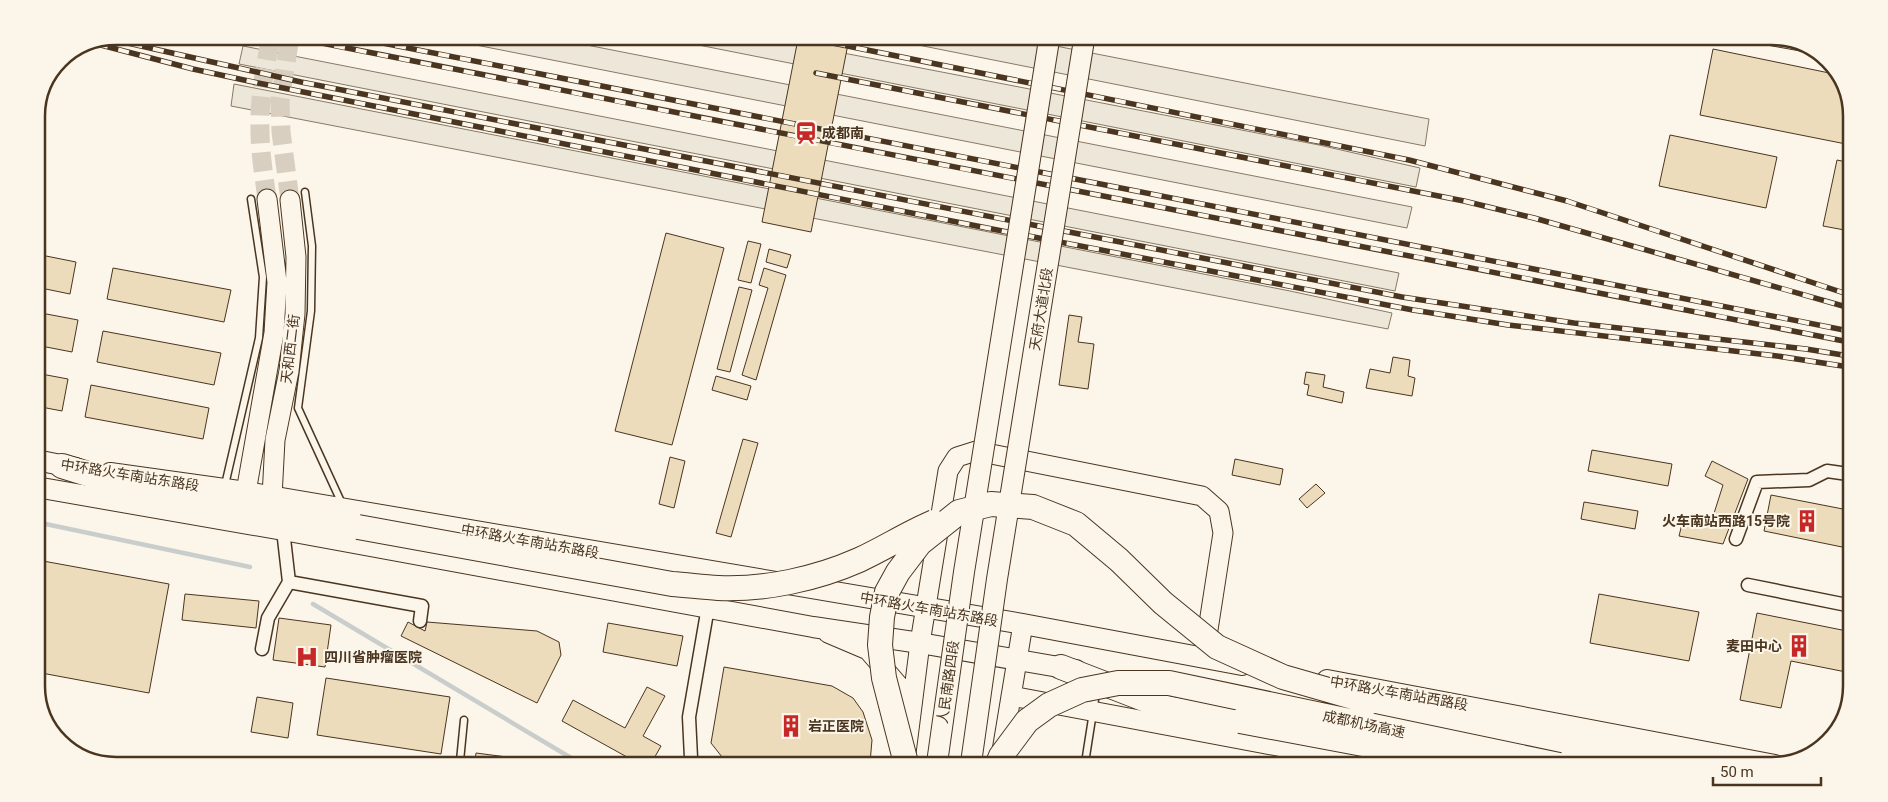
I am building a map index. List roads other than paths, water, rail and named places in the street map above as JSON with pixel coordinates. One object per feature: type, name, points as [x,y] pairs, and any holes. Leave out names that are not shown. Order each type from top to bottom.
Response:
[{"type":"highway","name":"成都机场高速","points":[[62,466],[136,489],[351,518],[672,584],[718,588],[766,586],[817,575],[859,560],[913,531],[959,512],[991,504],[1033,508],[1076,524],[1119,560],[1164,603],[1217,647],[1283,677],[1370,702],[1642,757]]},
{"type":"highway","points":[[904,757],[884,678],[880,645],[883,608],[887,592],[898,572],[920,543],[959,512]]},
{"type":"highway","points":[[1061,667],[1098,678],[1167,708],[1432,757]]},
{"type":"highway","name":"成都机场高速","points":[[1001,757],[1027,721],[1049,705],[1082,690],[1118,683],[1170,683],[1521,757]]},
{"type":"main road","name":"人民南路四段","points":[[938,757],[964,572],[1048,45]]},
{"type":"main road","name":"天府大道北段","points":[[972,757],[998,579],[1083,45]]},
{"type":"main road","name":"中环路火车南站东路段","points":[[45,462],[246,492],[351,518],[1023,624]]},
{"type":"main road","name":"中环路火车南站东路段","points":[[45,489],[813,627],[1018,660]]},
{"type":"main road","name":"中环路火车南站西路段","points":[[1023,624],[1733,757]]},
{"type":"main road","points":[[1018,660],[1061,667]]},
{"type":"main road","points":[[1098,678],[1344,719],[1506,757]]},
{"type":"street","name":"天和西二街","points":[[272,497],[275,440],[289,371],[295,314],[297,196]]},
{"type":"street","points":[[246,492],[274,334],[277,282],[259,199]]},
{"type":"street","points":[[906,757],[920,643],[948,471],[957,456],[976,451],[1202,496],[1219,511],[1223,533],[1204,658]]},
{"type":"street","points":[[1736,538],[1757,482],[1810,480],[1827,471],[1843,473]]},
{"type":"street","points":[[262,649],[268,618],[289,582],[283,530]]},
{"type":"street","points":[[289,582],[422,606],[420,621]]},
{"type":"street","points":[[1748,585],[1843,604]]},
{"type":"street","points":[[691,757],[689,717],[708,607]]},
{"type":"street","points":[[1000,757],[1023,624]]},
{"type":"street","points":[[813,627],[868,650],[899,686],[911,716]]},
{"type":"street","points":[[1010,696],[1093,710],[1317,757]]},
{"type":"street","points":[[1337,757],[1344,719]]},
{"type":"lane","points":[[297,196],[312,246],[311,311],[298,408],[351,518]]},
{"type":"lane","points":[[224,490],[259,338],[264,278],[259,199]]},
{"type":"lane","points":[[1086,757],[1098,678]]},
{"type":"lane","points":[[460,757],[464,720]]},
{"type":"waterway","points":[[45,524],[250,567]]},
{"type":"waterway","points":[[313,604],[570,757]]},
{"type":"tunnel","points":[[267,199],[261,156],[260,107],[270,45]]},
{"type":"tunnel","points":[[289,45],[280,101],[281,132],[290,200]]},
{"type":"railway","points":[[137,45],[301,82],[1402,297],[1574,323],[1806,349],[1843,355]]},
{"type":"railway","points":[[331,45],[1843,341]]},
{"type":"railway","points":[[393,45],[1843,330]]},
{"type":"railway","points":[[843,45],[1409,160],[1567,201],[1843,293]]},
{"type":"railway","points":[[104,46],[193,69],[258,83],[987,228],[1413,310],[1508,325],[1777,356],[1843,366]]},
{"type":"railway","points":[[816,73],[1464,201],[1534,218],[1843,306]]},
{"type":"place","name":"成都南","points":[[806,133]]},
{"type":"place","name":"火车南站西路15号院","points":[[1807,521]]},
{"type":"place","name":"麦田中心","points":[[1799,646]]},
{"type":"place","name":"四川省肿瘤医院","points":[[307,657]]},
{"type":"place","name":"岩正医院","points":[[791,726]]}]
